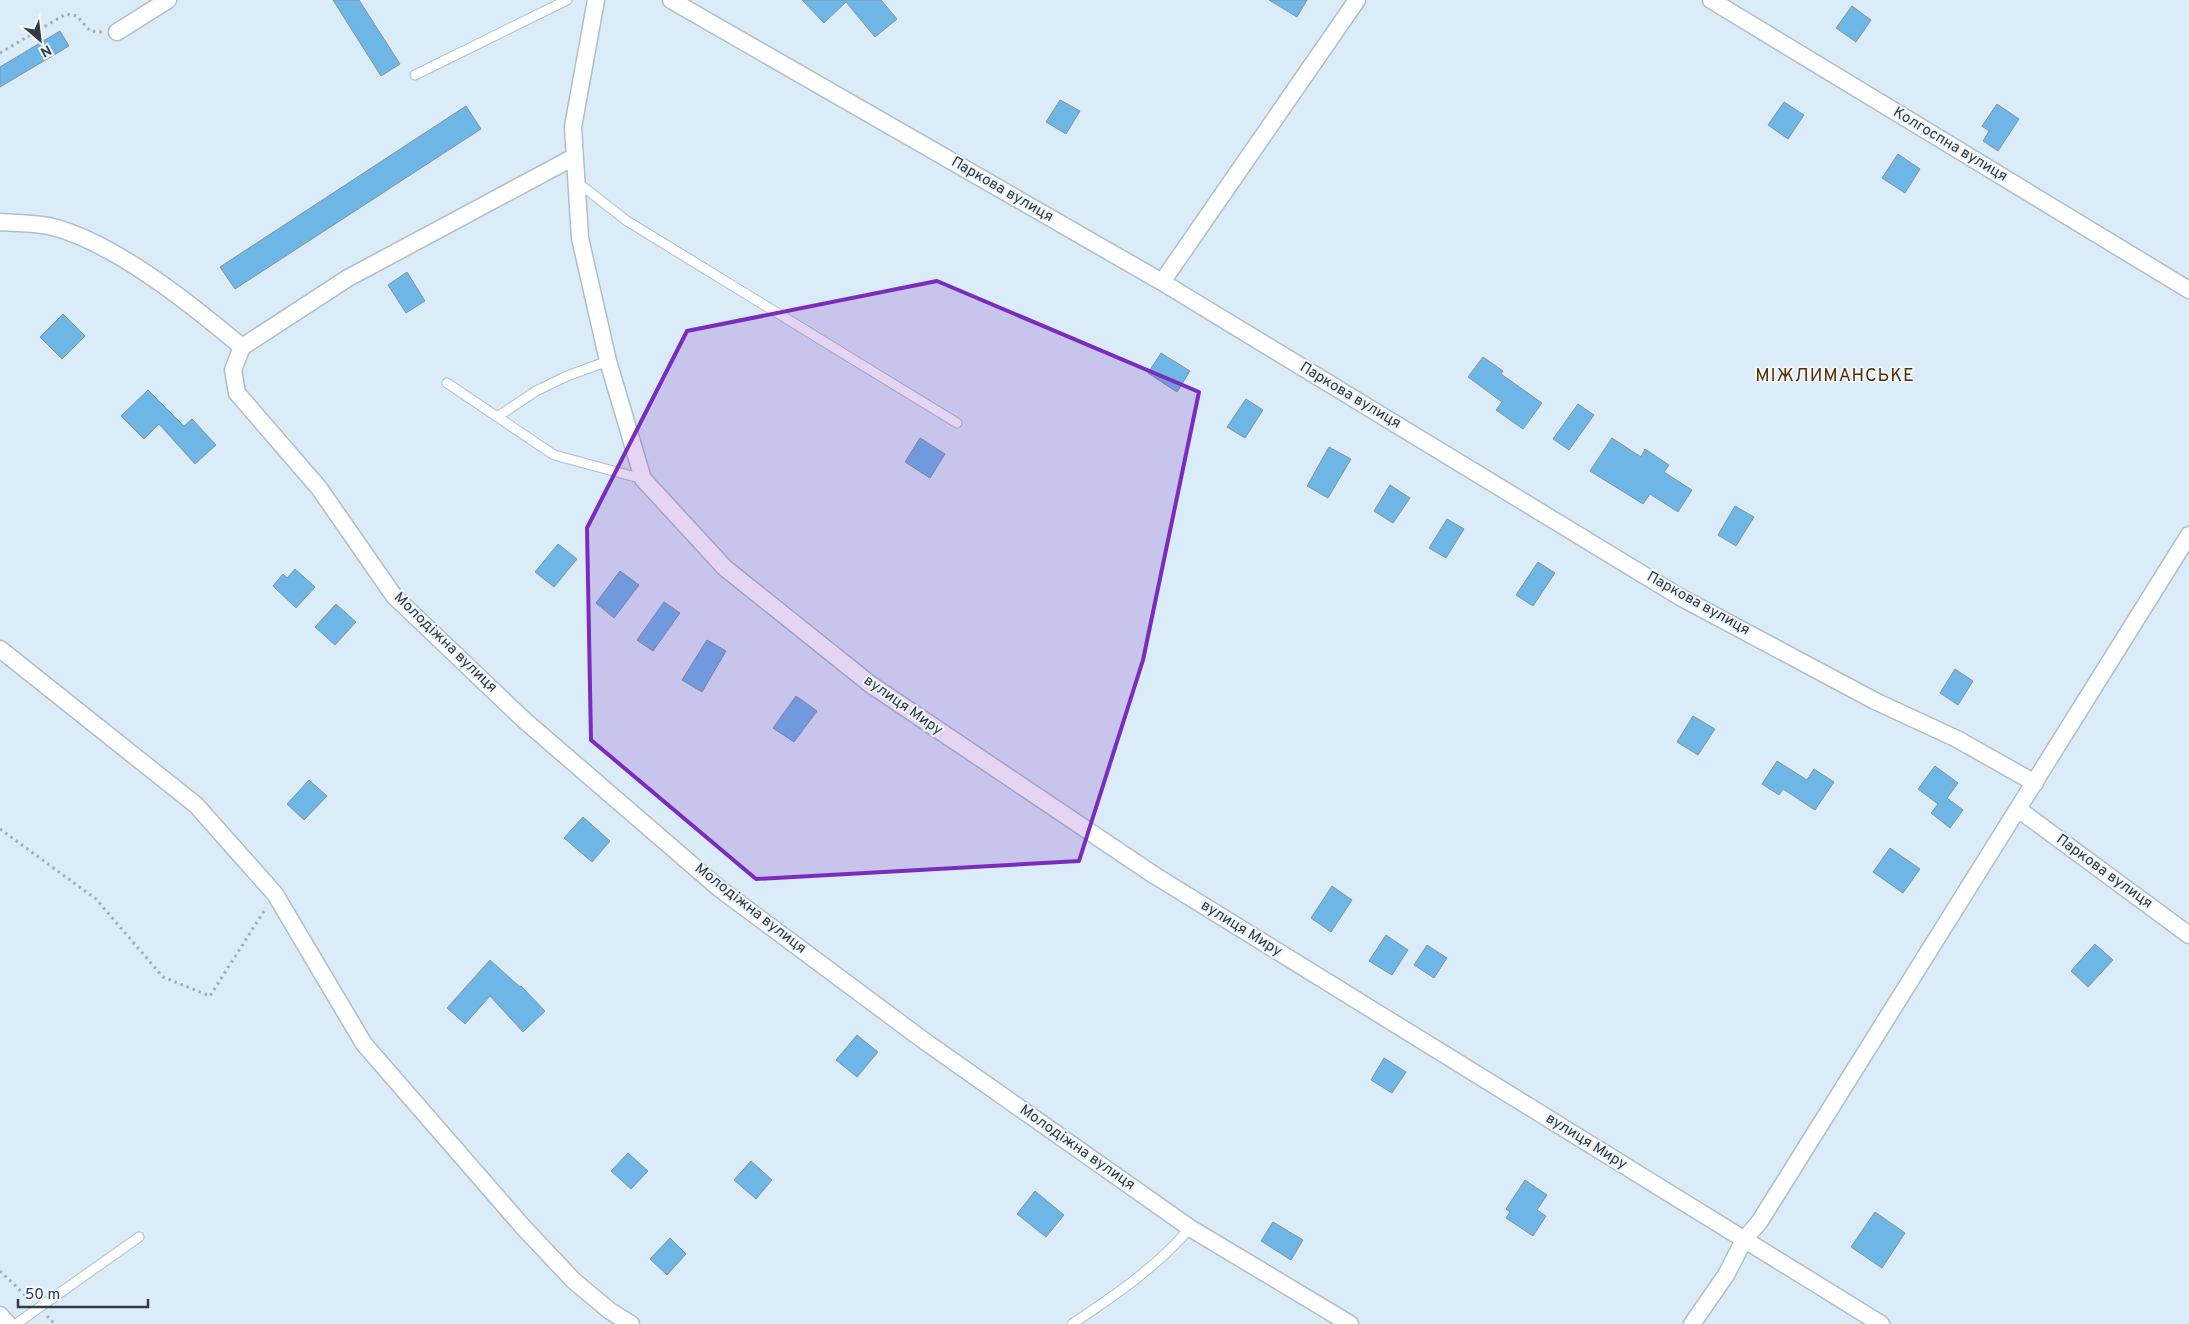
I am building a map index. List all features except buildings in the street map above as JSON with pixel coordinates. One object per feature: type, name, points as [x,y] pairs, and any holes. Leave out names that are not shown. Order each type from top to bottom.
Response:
[{"type":"street","points":[[117,32],[168,0]]},
{"type":"street","points":[[596,0],[573,127],[580,238],[608,360],[642,479]]},
{"type":"street","name":"Паркова вулиця","points":[[670,0],[1162,282],[1680,596],[1875,701],[1957,739],[2035,782]]},
{"type":"street","points":[[1162,282],[1357,0]]},
{"type":"street","name":"Колгоспна вулиця","points":[[1711,0],[2189,290]]},
{"type":"street","points":[[0,222],[49,226],[89,241],[144,272],[213,323],[242,348],[348,278],[574,157]]},
{"type":"street","name":"Молодіжна вулиця","points":[[242,348],[233,370],[238,393],[319,488],[394,596],[524,720],[720,889],[923,1040],[1190,1228],[1350,1324]]},
{"type":"street","name":"вулиця Миру","points":[[642,479],[725,568],[870,684],[1154,875],[1881,1324]]},
{"type":"street","points":[[1692,1324],[1726,1275],[1744,1240],[1760,1221],[2189,535]]},
{"type":"street","points":[[0,649],[196,805],[275,894],[364,1044],[524,1228],[574,1281],[610,1311],[631,1324]]},
{"type":"street","name":"Паркова вулиця","points":[[2018,809],[2189,935]]},
{"type":"street","points":[[0,1316],[8,1324]]},
{"type":"lane","points":[[415,75],[567,0]]},
{"type":"lane","points":[[576,182],[627,221],[957,422]]},
{"type":"lane","points":[[497,417],[536,391],[567,376],[608,360]]},
{"type":"lane","points":[[447,383],[554,455],[642,479]]},
{"type":"lane","points":[[1072,1324],[1118,1293],[1174,1246],[1190,1228]]},
{"type":"lane","points":[[16,1324],[139,1237]]},
{"type":"path","points":[[0,53],[66,14],[77,16],[90,31],[117,32]]},
{"type":"path","points":[[0,830],[96,899],[163,977],[210,996],[275,894]]},
{"type":"path","points":[[0,1271],[55,1324]]},
{"type":"highlighted area","points":[[937,281],[1199,392],[1143,660],[1079,861],[756,879],[591,740],[587,528],[687,331]]},
{"type":"district","name":"МІЖЛИМАНСЬКЕ","points":[[1835,376]]}]
